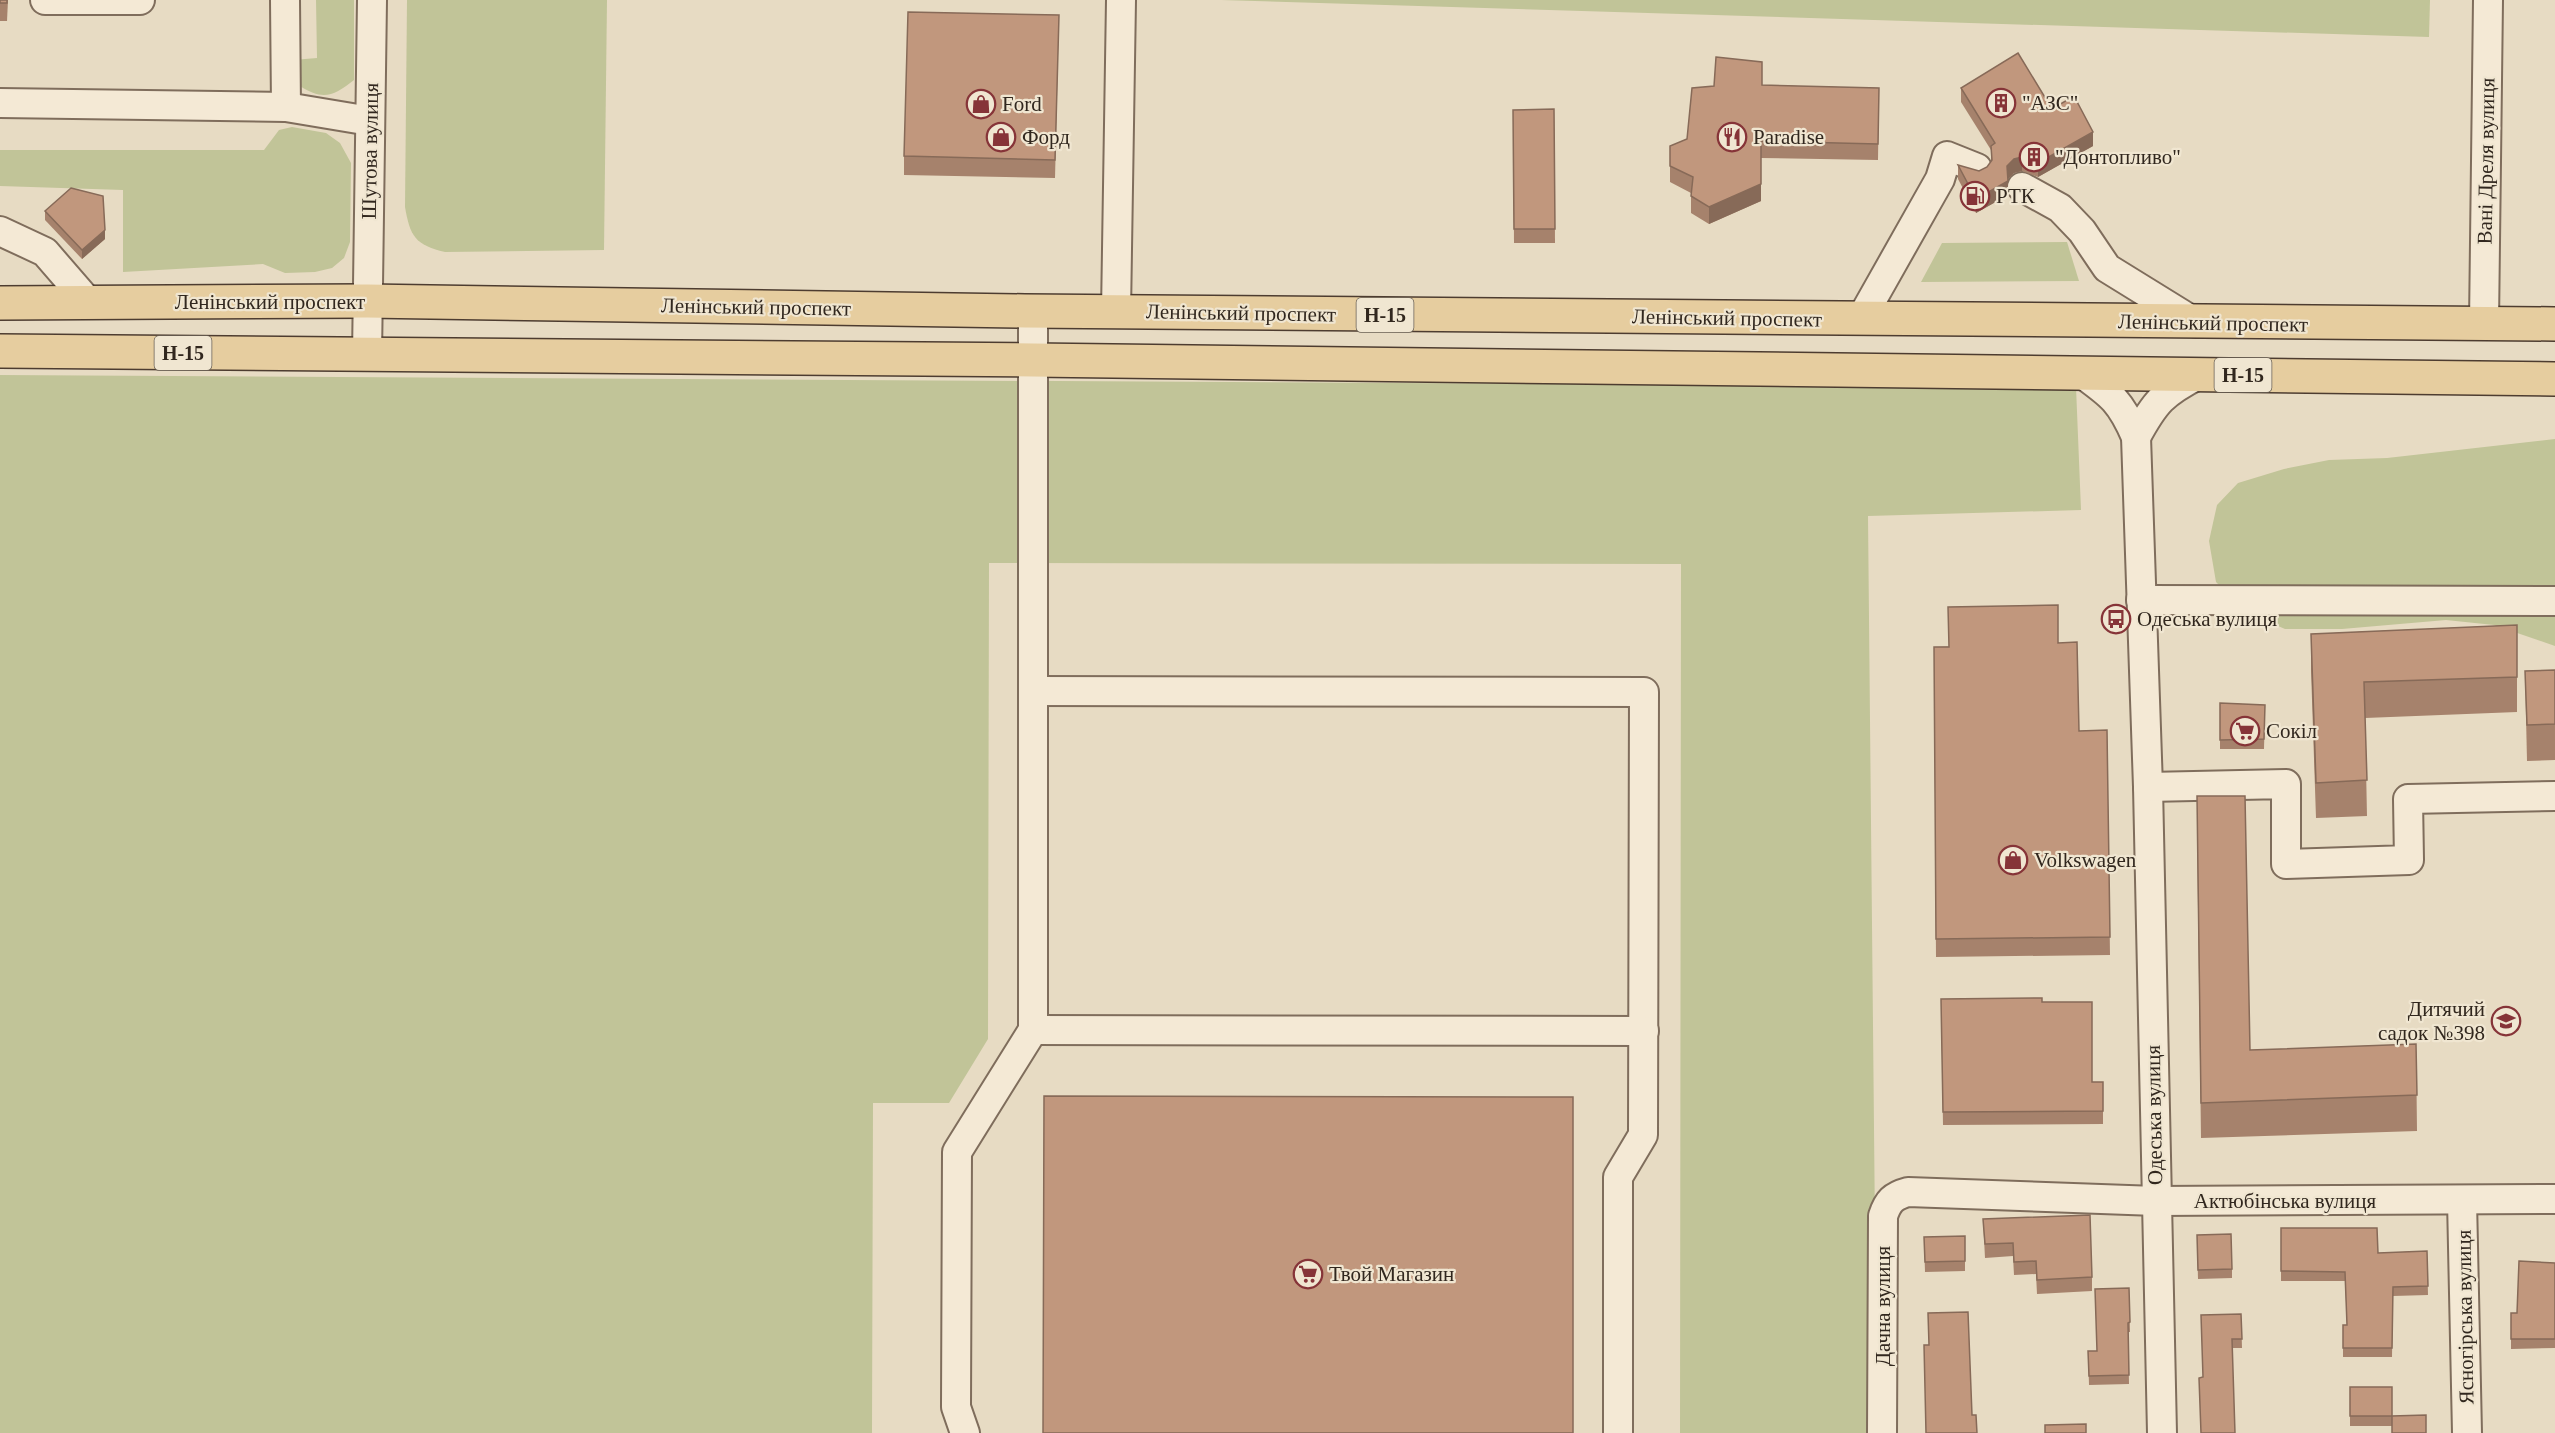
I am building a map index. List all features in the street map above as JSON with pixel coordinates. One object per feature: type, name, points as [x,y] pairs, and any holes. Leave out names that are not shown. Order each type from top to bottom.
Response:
[{"type":"main road","name":"Ленінський проспект","points":[[0,303],[367,302],[1861,320],[2555,324]]},
{"type":"main road","points":[[2403,324],[2405,377]]},
{"type":"main road","name":"Н-15","points":[[0,351],[367,356],[1033,360],[2555,379]]},
{"type":"street","points":[[45,0],[140,0]]},
{"type":"street","points":[[285,0],[286,107]]},
{"type":"street","name":"Шутова вулиця","points":[[367,356],[372,0]]},
{"type":"street","points":[[1116,312],[1121,0]]},
{"type":"street","name":"Вані Дреля вулиця","points":[[2484,322],[2488,0]]},
{"type":"street","points":[[0,103],[286,107],[370,121]]},
{"type":"street","points":[[1861,320],[1940,179],[1947,156],[1977,168]]},
{"type":"street","points":[[2022,187],[2060,208],[2082,231],[2108,268],[2196,322]]},
{"type":"street","points":[[0,231],[45,252],[90,304]]},
{"type":"street","points":[[964,1433],[956,1407],[957,1152],[1033,1030],[1033,311]]},
{"type":"street","name":"Одеська вулиця","points":[[2081,373],[2113,395],[2126,414],[2136,437],[2148,787],[2162,1433]]},
{"type":"street","points":[[2136,437],[2151,411],[2168,391],[2198,375]]},
{"type":"street","points":[[2140,600],[2555,601]]},
{"type":"street","points":[[1033,691],[1644,692],[1643,1135],[1618,1177],[1618,1433]]},
{"type":"street","points":[[2148,787],[2286,784],[2286,864],[2409,861],[2408,799],[2555,796]]},
{"type":"street","points":[[1033,1030],[1644,1031]]},
{"type":"street","name":"Актюбінська вулиця","points":[[1908,1192],[2156,1202],[2555,1199]]},
{"type":"street","name":"Дачна вулиця","points":[[1882,1433],[1883,1216],[1887,1204],[1895,1195],[1908,1192]]},
{"type":"street","name":"Ясногірська вулиця","points":[[2462,1200],[2467,1433]]},
{"type":"green space","points":[[316,0],[354,0],[354,80],[328,95],[315,94],[300,86],[293,60],[317,58]]},
{"type":"green space","points":[[407,0],[607,0],[604,250],[445,252],[427,246],[416,238],[409,225],[405,207]]},
{"type":"green space","points":[[1221,0],[2430,0],[2429,37]]},
{"type":"green space","points":[[292,127],[326,133],[340,143],[351,163],[350,242],[344,258],[332,268],[315,272],[285,273],[263,264],[123,272],[123,190],[0,186],[0,150],[264,150],[279,130]]},
{"type":"green space","points":[[2067,242],[2079,281],[1921,282],[1942,243]]},
{"type":"green space","points":[[0,375],[2076,387],[2081,510],[1868,516],[1877,1433],[1680,1433],[1681,564],[989,563],[988,1039],[949,1103],[873,1103],[872,1433],[0,1433]]},
{"type":"green space","points":[[2555,439],[2555,646],[2494,625],[2446,620],[2342,629],[2285,629],[2246,612],[2216,582],[2209,541],[2217,505],[2238,483],[2284,469],[2329,460],[2387,458]]},
{"type":"building","name":"Ford","points":[[908,12],[1059,15],[1055,160],[904,156]]},
{"type":"building","points":[[2018,53],[2052,109],[2074,96],[2093,132],[2038,163],[2022,157],[2014,159],[2007,166],[2008,181],[1976,199],[1958,165],[1979,171],[1987,167],[1992,160],[1991,146],[1995,143],[1961,88]]},
{"type":"building","points":[[1716,57],[1762,62],[1762,85],[1879,88],[1878,144],[1761,141],[1761,184],[1709,207],[1691,196],[1693,177],[1670,166],[1670,146],[1687,139],[1692,88],[1714,86]]},
{"type":"building","points":[[1554,109],[1555,229],[1514,229],[1513,110]]},
{"type":"building","points":[[71,188],[103,196],[105,230],[82,250],[45,211]]},
{"type":"building","points":[[2058,605],[2058,643],[2077,642],[2079,731],[2107,730],[2110,937],[1936,939],[1934,647],[1949,647],[1948,607]]},
{"type":"building","points":[[2517,625],[2517,677],[2364,682],[2367,780],[2316,783],[2311,634]]},
{"type":"building","points":[[2555,670],[2555,724],[2527,725],[2525,671]]},
{"type":"building","points":[[2220,703],[2265,705],[2264,739],[2220,740]]},
{"type":"building","points":[[2197,796],[2245,796],[2250,1050],[2416,1044],[2417,1095],[2201,1103]]},
{"type":"building","points":[[2042,998],[2042,1002],[2092,1002],[2092,1082],[2103,1082],[2103,1111],[1943,1112],[1941,999]]},
{"type":"building","name":"Твой Магазин","points":[[1044,1096],[1573,1097],[1573,1433],[1043,1433]]},
{"type":"building","points":[[2090,1215],[2092,1277],[2037,1280],[2036,1261],[2014,1262],[2013,1243],[1985,1244],[1983,1219]]},
{"type":"building","points":[[2281,1228],[2377,1228],[2378,1253],[2427,1251],[2428,1286],[2393,1287],[2392,1348],[2343,1348],[2343,1325],[2347,1325],[2345,1272],[2281,1271]]},
{"type":"building","points":[[2231,1234],[2232,1269],[2198,1270],[2197,1235]]},
{"type":"building","points":[[1965,1236],[1965,1261],[1925,1262],[1924,1237]]},
{"type":"building","points":[[2519,1261],[2555,1263],[2555,1339],[2511,1339],[2511,1313],[2517,1313]]},
{"type":"building","points":[[2129,1288],[2129,1375],[2089,1376],[2088,1351],[2097,1351],[2095,1289]]},
{"type":"building","points":[[1968,1312],[1972,1415],[1976,1415],[1977,1433],[1926,1433],[1924,1345],[1929,1345],[1928,1313]]},
{"type":"building","points":[[2241,1314],[2242,1339],[2232,1339],[2235,1433],[2201,1433],[2199,1378],[2203,1377],[2201,1315]]},
{"type":"building","points":[[2350,1387],[2392,1387],[2392,1416],[2350,1416]]},
{"type":"building","points":[[2426,1415],[2426,1433],[2392,1433],[2392,1416]]},
{"type":"building","points":[[2086,1424],[2086,1433],[2045,1433],[2045,1425]]},
{"type":"place","name":"\"АЗС\"","points":[[2001,103]]},
{"type":"place","name":"Ford","points":[[981,104]]},
{"type":"place","name":"Форд","points":[[1001,137]]},
{"type":"place","name":"Paradise","points":[[1732,137]]},
{"type":"place","name":"\"Донтопливо\"","points":[[2034,157]]},
{"type":"place","name":"РТК","points":[[1975,196]]},
{"type":"place","name":"Одеська вулиця","points":[[2116,619]]},
{"type":"place","name":"Сокіл","points":[[2245,731]]},
{"type":"place","name":"Volkswagen","points":[[2013,860]]},
{"type":"place","name":"Дитячий садок №398","points":[[2506,1021]]},
{"type":"place","name":"Твой Магазин","points":[[1308,1274]]}]
